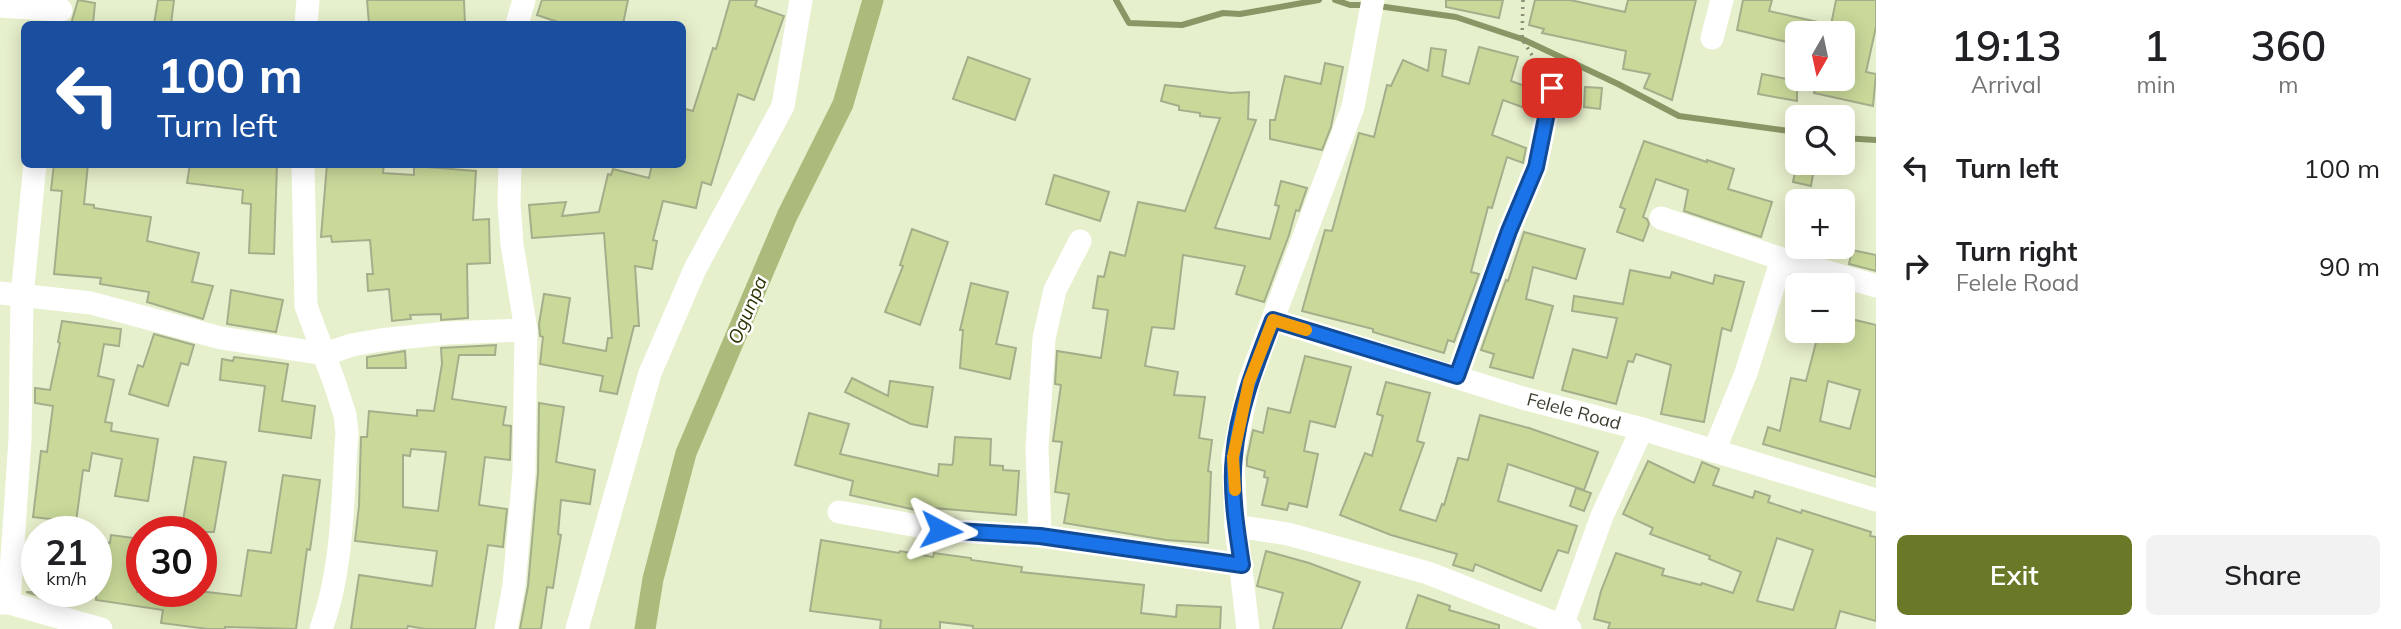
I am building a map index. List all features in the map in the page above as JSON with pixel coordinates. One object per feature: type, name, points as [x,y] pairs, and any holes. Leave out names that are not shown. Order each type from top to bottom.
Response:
[{"type":"street","points":[[306,21],[308,0]]},
{"type":"street","points":[[518,21],[524,0]]},
{"type":"street","points":[[577,629],[650,373],[695,269],[783,106],[801,0]]},
{"type":"street","points":[[1248,629],[1236,526],[1233,457],[1249,382],[1353,107],[1373,0]]},
{"type":"street","points":[[1712,38],[1722,0]]},
{"type":"street","points":[[0,6],[61,12]]},
{"type":"street","points":[[1457,376],[1509,231],[1536,167],[1552,88]]},
{"type":"street","points":[[35,168],[11,294],[20,439],[7,505],[5,603],[101,629]]},
{"type":"street","points":[[303,168],[306,306],[345,415],[347,433],[335,573],[328,610],[321,629]]},
{"type":"street","points":[[506,629],[514,584],[524,472],[526,330],[512,244],[510,168]]},
{"type":"street","points":[[1661,218],[1782,259],[1876,286]]},
{"type":"street","points":[[1040,536],[1037,448],[1044,338],[1055,290],[1080,241]]},
{"type":"street","points":[[1714,451],[1746,373],[1782,259]]},
{"type":"street","points":[[11,294],[91,303],[221,338],[325,354],[380,340],[447,333],[526,330]]},
{"type":"street","name":"Felele Road","points":[[1273,320],[1526,399],[1642,429],[1876,500]]},
{"type":"street","points":[[1236,526],[1288,534],[1428,573],[1566,628],[1602,516],[1642,429]]},
{"type":"street","points":[[839,512],[941,530],[1040,536],[1242,565]]},
{"type":"path","points":[[1523,0],[1522,39],[1552,88]]},
{"type":"building","points":[[78,0],[95,3],[93,21],[72,21]]},
{"type":"building","points":[[158,0],[174,0],[171,21],[154,21]]},
{"type":"building","points":[[367,0],[464,0],[465,21],[369,21]]},
{"type":"building","points":[[542,0],[628,0],[624,21],[555,21],[537,15]]},
{"type":"building","points":[[730,0],[757,0],[755,6],[784,16],[754,100],[738,94],[711,185],[702,182],[696,208],[663,201],[653,240],[657,241],[652,269],[635,266],[639,326],[634,326],[617,394],[600,391],[603,376],[540,364],[543,337],[540,336],[539,324],[544,294],[570,298],[563,343],[606,351],[608,338],[612,338],[604,233],[532,238],[529,205],[566,202],[562,216],[599,212],[608,174],[611,175],[613,169],[649,178],[651,168],[686,168],[686,109],[693,111],[713,48],[716,49]]},
{"type":"building","points":[[1446,0],[1503,0],[1499,18],[1446,7]]},
{"type":"building","points":[[1535,0],[1570,0],[1625,12],[1628,0],[1696,0],[1672,100],[1644,88],[1650,74],[1623,69],[1626,51],[1542,33],[1544,29],[1529,25]]},
{"type":"building","points":[[1743,0],[1772,0],[1769,11],[1813,21],[1785,21],[1785,42],[1737,30]]},
{"type":"building","points":[[1836,0],[1876,0],[1876,27],[1866,72],[1876,74],[1873,106],[1814,93],[1855,91],[1855,21],[1832,21]]},
{"type":"building","points":[[1479,47],[1518,57],[1511,81],[1537,90],[1533,111],[1503,100],[1492,135],[1526,148],[1523,163],[1507,157],[1492,208],[1488,207],[1471,272],[1479,274],[1454,342],[1448,340],[1444,353],[1373,332],[1373,329],[1302,311],[1325,230],[1332,231],[1359,133],[1374,137],[1387,85],[1391,86],[1403,60],[1428,71],[1431,48],[1446,50],[1442,76],[1469,84]]},
{"type":"building","points":[[968,57],[1030,79],[1015,120],[953,99]]},
{"type":"building","points":[[1325,63],[1343,67],[1331,127],[1322,150],[1270,139],[1270,120],[1275,120],[1285,76],[1321,84]]},
{"type":"building","points":[[1762,74],[1785,79],[1785,91],[1797,91],[1797,101],[1758,94]]},
{"type":"building","points":[[1165,85],[1231,93],[1249,92],[1248,119],[1256,120],[1215,228],[1270,239],[1279,206],[1275,205],[1281,181],[1307,188],[1299,211],[1296,210],[1264,302],[1236,294],[1245,266],[1183,255],[1174,329],[1152,327],[1145,366],[1178,372],[1174,395],[1205,397],[1199,438],[1212,440],[1208,471],[1211,472],[1208,543],[1166,540],[1064,523],[1069,494],[1055,492],[1062,442],[1053,441],[1061,385],[1055,384],[1057,351],[1101,358],[1108,310],[1093,308],[1098,276],[1104,277],[1110,252],[1125,256],[1138,202],[1185,211],[1220,118],[1179,110],[1179,106],[1161,101]]},
{"type":"building","points":[[1585,87],[1602,88],[1600,109],[1584,107]]},
{"type":"building","points":[[1644,141],[1734,169],[1728,189],[1772,202],[1761,237],[1684,211],[1688,190],[1656,179],[1643,217],[1649,224],[1643,241],[1617,232],[1625,209],[1620,207]]},
{"type":"building","points":[[54,168],[88,168],[84,204],[151,217],[147,241],[199,253],[192,282],[213,286],[203,319],[147,302],[149,292],[100,284],[101,278],[54,274],[62,191],[51,190]]},
{"type":"building","points":[[189,168],[277,168],[274,254],[249,253],[251,204],[242,203],[243,190],[187,183]]},
{"type":"building","points":[[327,168],[384,168],[383,173],[414,175],[414,168],[476,171],[473,220],[489,219],[490,263],[467,264],[468,318],[441,320],[441,314],[410,315],[411,319],[392,321],[389,289],[368,291],[367,274],[373,274],[370,240],[332,242],[331,236],[321,237]]},
{"type":"building","points":[[1054,175],[1109,192],[1100,221],[1046,204]]},
{"type":"building","points":[[1794,175],[1813,175],[1811,186],[1793,182]]},
{"type":"building","points":[[912,229],[948,242],[920,325],[885,312],[903,266],[900,265]]},
{"type":"building","points":[[1524,232],[1585,249],[1576,279],[1533,267],[1526,299],[1553,306],[1533,378],[1490,367],[1494,354],[1481,350]]},
{"type":"building","points":[[1855,251],[1876,255],[1876,271],[1849,264],[1850,259],[1855,259]]},
{"type":"building","points":[[1630,270],[1670,278],[1672,272],[1713,284],[1715,275],[1744,282],[1731,331],[1722,328],[1704,422],[1661,414],[1671,365],[1636,354],[1633,362],[1628,361],[1616,404],[1562,390],[1573,349],[1607,358],[1617,318],[1572,311],[1574,296],[1623,304]]},
{"type":"building","points":[[971,283],[1008,292],[996,344],[1016,348],[1010,379],[960,368],[963,330],[960,330]]},
{"type":"building","points":[[231,290],[283,300],[276,332],[227,324]]},
{"type":"building","points":[[1855,320],[1876,325],[1876,477],[1763,444],[1768,427],[1780,431],[1791,378],[1806,381],[1816,343],[1855,343]],"holes":[[[1828,381],[1860,390],[1850,429],[1820,421]]]},
{"type":"building","points":[[62,321],[121,329],[119,346],[104,344],[98,376],[114,380],[105,422],[112,423],[111,431],[158,439],[148,501],[115,496],[122,459],[92,453],[89,471],[83,470],[77,516],[33,516],[41,451],[47,452],[53,406],[35,403],[35,388],[50,390],[60,343]]},
{"type":"building","points":[[154,334],[194,345],[188,365],[181,363],[168,406],[129,394],[138,365],[143,367]]},
{"type":"building","points":[[496,345],[495,355],[459,355],[452,399],[506,407],[503,425],[511,426],[510,460],[485,457],[479,505],[507,509],[503,547],[488,545],[475,629],[425,629],[408,626],[407,629],[351,629],[359,575],[432,586],[437,551],[355,541],[361,437],[367,437],[369,411],[417,416],[417,410],[434,411],[442,364],[441,348]],"holes":[[[411,449],[446,452],[438,511],[403,507],[403,455],[410,456]]]},
{"type":"building","points":[[405,351],[406,368],[367,368],[367,357]]},
{"type":"building","points":[[1305,356],[1351,367],[1335,427],[1310,421],[1304,451],[1318,454],[1307,507],[1289,503],[1287,510],[1262,505],[1268,478],[1264,477],[1265,471],[1247,466],[1253,430],[1263,433],[1268,408],[1290,413]]},
{"type":"building","points":[[234,357],[288,364],[282,401],[315,406],[311,438],[259,431],[265,386],[220,380],[222,359],[233,361]]},
{"type":"building","points":[[852,378],[888,396],[890,381],[933,387],[927,427],[911,424],[845,392]]},
{"type":"building","points":[[1386,382],[1430,393],[1417,441],[1424,443],[1400,510],[1436,521],[1442,504],[1444,505],[1458,458],[1468,460],[1480,415],[1529,428],[1598,452],[1584,490],[1508,464],[1498,501],[1577,526],[1568,553],[1558,550],[1541,591],[1475,564],[1473,571],[1453,565],[1457,554],[1391,535],[1340,515],[1365,453],[1372,456],[1383,416],[1377,414]]},
{"type":"building","points":[[539,403],[564,407],[556,462],[595,470],[590,504],[561,500],[558,534],[561,535],[553,588],[547,587],[541,629],[520,629],[528,586],[538,473]]},
{"type":"building","points":[[809,413],[849,424],[840,454],[938,476],[939,464],[952,465],[955,437],[991,439],[990,465],[1003,466],[1003,470],[1019,471],[1016,515],[921,507],[920,511],[850,495],[853,481],[795,465]]},
{"type":"building","points":[[194,457],[226,462],[217,516],[184,516]]},
{"type":"building","points":[[1648,461],[1694,483],[1702,462],[1719,469],[1713,485],[1753,498],[1755,491],[1770,496],[1768,502],[1871,532],[1870,536],[1876,537],[1876,621],[1840,611],[1835,629],[1608,629],[1610,623],[1594,619],[1601,591],[1616,553],[1664,569],[1662,575],[1733,593],[1741,572],[1709,559],[1710,556],[1650,534],[1653,528],[1623,514]],"holes":[[[1777,538],[1813,550],[1793,610],[1757,601]]]},
{"type":"building","points":[[283,475],[320,480],[296,629],[208,629],[161,623],[163,610],[143,607],[217,607],[217,593],[241,596],[248,550],[271,553]]},
{"type":"building","points":[[1576,488],[1591,493],[1584,511],[1570,506]]},
{"type":"building","points":[[112,535],[126,537],[126,604],[112,602]]},
{"type":"building","points":[[821,540],[899,553],[900,551],[933,557],[934,553],[971,558],[1022,567],[1021,572],[1144,585],[1141,613],[1176,617],[1177,605],[1221,607],[1220,629],[973,629],[973,626],[940,622],[940,629],[880,629],[881,620],[810,611]]},
{"type":"building","points":[[1266,551],[1360,582],[1341,629],[1273,629],[1283,593],[1257,586]]},
{"type":"building","points":[[1418,595],[1450,606],[1449,610],[1499,625],[1499,629],[1406,629]]},
{"type":"waterway","name":"Ogunpa","points":[[645,629],[653,579],[686,453],[787,216],[843,104],[873,0]]},
{"type":"waterway","points":[[1116,0],[1129,23],[1182,25],[1223,13],[1240,14],[1319,0]]},
{"type":"waterway","points":[[1335,0],[1350,5],[1367,5]]},
{"type":"waterway","points":[[1378,6],[1456,17],[1522,39],[1679,116],[1785,130]]},
{"type":"waterway","points":[[1855,139],[1876,140]]},
{"type":"slow traffic","points":[[1235,490],[1233,457],[1249,382],[1273,320],[1306,330]]},
{"type":"route","points":[[941,530],[1040,536],[1242,565],[1236,526],[1233,457],[1249,382],[1273,320],[1457,376],[1509,231],[1536,167],[1552,88]]}]
